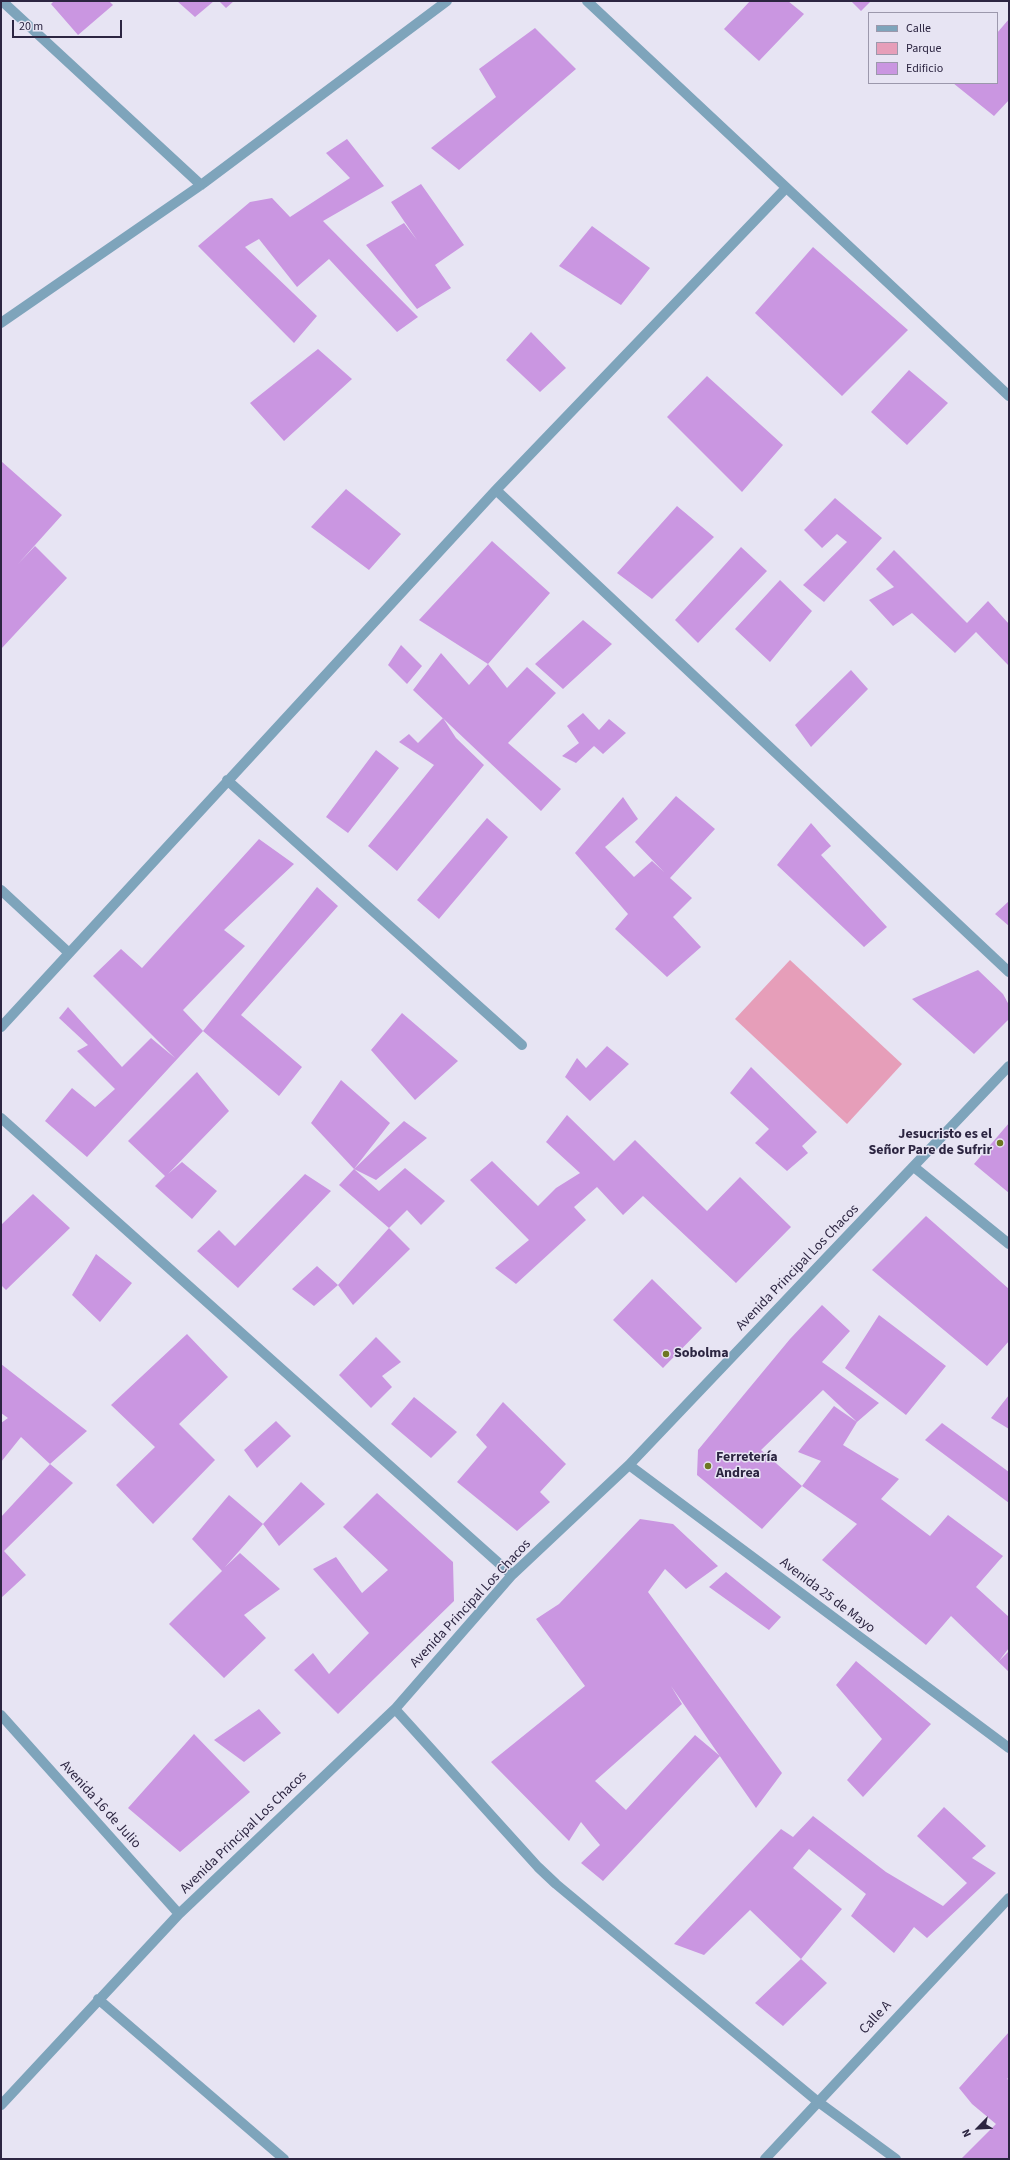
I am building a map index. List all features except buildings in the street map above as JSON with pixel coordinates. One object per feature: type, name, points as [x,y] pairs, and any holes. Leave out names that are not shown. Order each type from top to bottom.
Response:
[{"type":"street","points":[[2,1],[201,185]]},
{"type":"street","points":[[1,323],[201,185],[447,1]]},
{"type":"street","points":[[587,1],[1009,396]]},
{"type":"street","points":[[1,1027],[227,780],[496,490],[786,188]]},
{"type":"street","points":[[496,490],[1009,972]]},
{"type":"street","points":[[227,780],[522,1045]]},
{"type":"street","points":[[1,890],[69,953]]},
{"type":"street","name":"Avenida Principal Los Chacos","points":[[1,2105],[98,1999],[179,1914],[395,1709],[512,1575],[629,1465],[1009,1066]]},
{"type":"street","points":[[1,1118],[512,1575]]},
{"type":"street","points":[[914,1167],[1009,1244]]},
{"type":"street","name":"Avenida 25 de Mayo","points":[[629,1465],[1009,1748]]},
{"type":"street","points":[[395,1709],[538,1868],[817,2101],[896,2159]]},
{"type":"street","name":"Avenida 16 de Julio","points":[[1,1715],[179,1914]]},
{"type":"street","name":"Calle A","points":[[765,2159],[817,2101],[1009,1898]]},
{"type":"street","points":[[98,1999],[284,2159]]},
{"type":"green space","points":[[790,960],[902,1064],[847,1124],[735,1019]]},
{"type":"place","name":"Jesucristo es el Señor Pare de Sufrir","points":[[1000,1143]]},
{"type":"place","name":"Sobolma","points":[[666,1354]]},
{"type":"place","name":"Ferretería Andrea","points":[[708,1466]]}]
